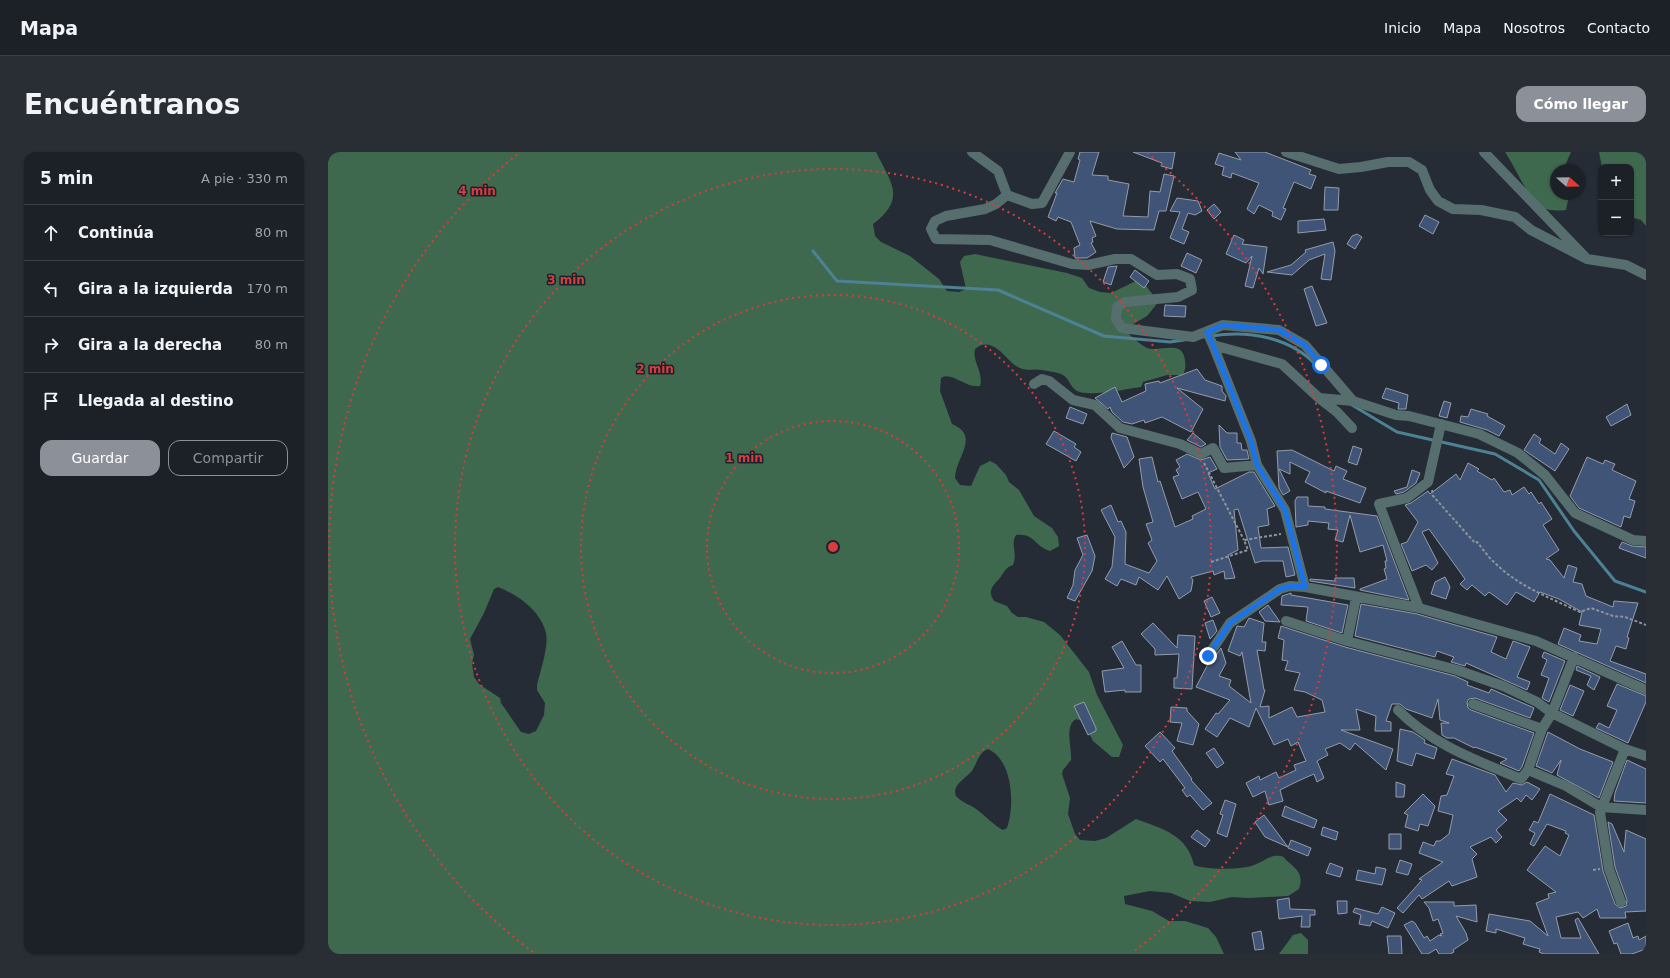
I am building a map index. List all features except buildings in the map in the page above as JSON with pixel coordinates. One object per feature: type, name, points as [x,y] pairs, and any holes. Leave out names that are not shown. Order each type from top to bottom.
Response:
[{"type":"street","points":[[972,152],[998,171],[1006,195]]},
{"type":"street","points":[[1006,195],[1032,204],[1042,203],[1070,152]]},
{"type":"street","points":[[1286,152],[1339,169],[1388,162],[1409,162],[1422,170],[1430,190],[1438,201],[1453,208],[1481,210],[1515,217],[1531,230],[1587,259],[1626,265],[1646,275]]},
{"type":"street","points":[[1484,152],[1587,259]]},
{"type":"street","points":[[1006,195],[996,204],[985,209],[946,216],[936,221],[931,229],[936,239],[990,240],[1072,264],[1088,265],[1115,259],[1131,259],[1158,275],[1177,274],[1190,278],[1192,290],[1178,297],[1125,302],[1117,308],[1116,319],[1122,328],[1193,337],[1223,325],[1279,330],[1305,345],[1353,401]]},
{"type":"street","points":[[1207,332],[1251,441],[1257,465],[1285,510],[1292,532],[1305,587]]},
{"type":"street","points":[[1213,345],[1282,364],[1318,398],[1337,412],[1352,428]]},
{"type":"street","points":[[1034,384],[1042,379],[1049,381],[1073,400],[1095,405],[1120,428],[1180,444],[1201,454],[1213,448],[1224,468],[1257,465]]},
{"type":"street","points":[[1318,398],[1353,401],[1396,415],[1409,416],[1478,434],[1518,454],[1544,475],[1575,513],[1633,540],[1646,541]]},
{"type":"street","points":[[1419,608],[1380,504],[1406,498],[1428,482],[1441,424]]},
{"type":"street","points":[[1208,656],[1230,623],[1280,589],[1290,586],[1305,587],[1356,598],[1419,608],[1536,642],[1574,657],[1646,690]]},
{"type":"street","points":[[1347,641],[1356,598]]},
{"type":"street","points":[[1286,621],[1347,641],[1456,670],[1503,686],[1537,702],[1552,713],[1625,749],[1646,756]]},
{"type":"street","points":[[1398,710],[1412,724],[1444,744],[1486,764],[1521,778],[1528,770],[1542,729],[1552,713],[1574,657]]},
{"type":"street","points":[[1473,704],[1542,729]]},
{"type":"street","points":[[1621,902],[1609,869],[1601,807],[1625,749]]},
{"type":"street","points":[[1528,770],[1566,786],[1601,807],[1646,810]]},
{"type":"path","points":[[1201,454],[1207,470],[1248,550],[1211,562]]},
{"type":"path","points":[[1428,482],[1433,496],[1443,508],[1506,573],[1538,593],[1580,612],[1591,608],[1613,616],[1625,617],[1646,625]]},
{"type":"path","points":[[1244,540],[1292,532]]},
{"type":"green space","points":[[328,152],[876,152],[891,182],[893,198],[884,215],[873,224],[875,236],[881,242],[910,256],[939,279],[947,291],[959,292],[966,289],[960,262],[964,256],[975,254],[1067,273],[1082,278],[1089,288],[1100,292],[1111,293],[1138,280],[1145,283],[1154,296],[1156,305],[1147,316],[1130,326],[1129,334],[1147,348],[1173,348],[1182,352],[1185,364],[1183,375],[1167,375],[1143,382],[1141,387],[1108,392],[1082,393],[1077,391],[1063,375],[1055,372],[1036,369],[1027,370],[1021,368],[1013,364],[999,350],[988,345],[982,345],[975,349],[975,358],[981,381],[980,386],[970,385],[945,376],[941,378],[940,391],[952,424],[960,429],[965,435],[966,441],[956,470],[955,478],[960,485],[971,486],[980,466],[990,461],[996,464],[1006,475],[1009,482],[1019,490],[1034,516],[1052,528],[1058,537],[1059,546],[1050,551],[1027,536],[1016,535],[1014,539],[1015,556],[1013,565],[1006,569],[993,586],[991,594],[994,601],[1007,606],[1012,613],[1018,617],[1026,617],[1044,622],[1060,635],[1089,672],[1097,695],[1123,745],[1119,757],[1112,757],[1093,741],[1083,721],[1076,719],[1072,722],[1069,732],[1071,760],[1063,770],[1062,774],[1070,798],[1068,814],[1075,834],[1080,840],[1095,841],[1106,838],[1136,819],[1164,830],[1179,839],[1186,846],[1194,865],[1200,867],[1215,869],[1241,868],[1254,865],[1273,856],[1281,856],[1299,873],[1301,880],[1299,889],[1288,896],[1248,898],[1232,897],[1210,902],[1190,901],[1171,893],[1150,891],[1124,896],[1125,904],[1152,911],[1169,921],[1185,921],[1208,928],[1216,937],[1224,954],[328,954]],"holes":[[[498,587],[513,594],[528,605],[539,618],[546,633],[547,638],[545,652],[537,685],[537,690],[545,703],[544,715],[536,731],[529,734],[521,732],[501,703],[500,698],[479,684],[474,677],[472,663],[474,655],[470,639],[484,613],[494,589]],[[988,749],[1003,763],[1010,784],[1010,819],[1007,828],[1003,830],[980,812],[960,800],[955,794],[957,786],[972,771],[980,755]]]},
{"type":"green space","points":[[1505,152],[1571,152],[1566,164],[1550,164],[1550,200],[1568,200],[1566,210],[1560,211],[1541,207],[1526,189]]},
{"type":"green space","points":[[1599,152],[1646,152],[1646,226],[1641,220],[1634,218],[1634,164],[1601,164]]},
{"type":"green space","points":[[1301,933],[1308,940],[1308,954],[1279,954],[1293,935]]},
{"type":"waterway","points":[[813,251],[837,281],[998,290],[1104,336],[1170,342],[1184,340]]},
{"type":"waterway","points":[[1211,336],[1240,334],[1269,338],[1282,342],[1295,349],[1318,367]]},
{"type":"waterway","points":[[1352,405],[1397,432],[1495,454],[1539,480],[1574,531],[1615,581],[1646,592]]},
{"type":"route","points":[[1208,656],[1230,623],[1280,589],[1290,586],[1305,587],[1299,558],[1285,510],[1257,465],[1251,441],[1207,332],[1223,325],[1279,330],[1305,345],[1321,365]]}]
